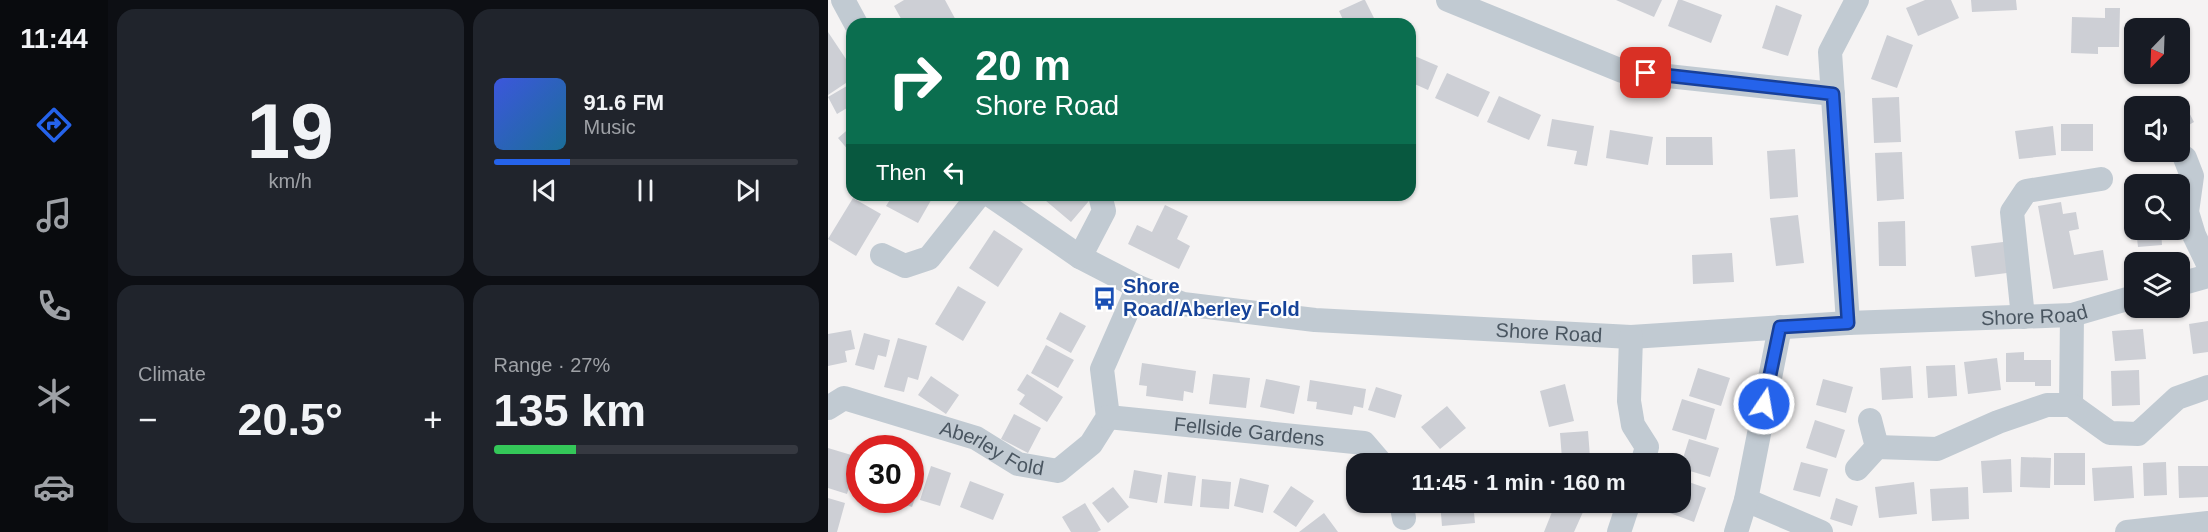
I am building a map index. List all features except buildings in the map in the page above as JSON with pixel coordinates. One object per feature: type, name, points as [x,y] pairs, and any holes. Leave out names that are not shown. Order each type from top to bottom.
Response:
[{"type":"street","points":[[843,0],[853,18]]},
{"type":"street","points":[[1448,0],[1622,70],[1833,94]]},
{"type":"street","points":[[1848,323],[1830,52],[1857,0]]},
{"type":"street","points":[[2187,162],[2192,176],[2187,212],[2194,235],[2208,264]]},
{"type":"street","points":[[2023,317],[2012,212],[2026,191],[2101,179]]},
{"type":"street","points":[[882,255],[905,266],[929,258],[974,201]]},
{"type":"street","name":"Shore Road","points":[[999,201],[1080,257],[1138,287],[1184,304],[1315,320],[1631,337],[1848,323],[2072,315],[2124,300]]},
{"type":"street","points":[[1080,257],[1104,210],[1102,201]]},
{"type":"street","points":[[2190,281],[2208,276]]},
{"type":"street","points":[[1108,417],[1102,369],[1138,287]]},
{"type":"street","points":[[2071,405],[2072,315]]},
{"type":"street","points":[[1736,532],[1746,500],[1780,327]]},
{"type":"street","points":[[1631,337],[1629,401],[1633,425],[1647,447],[1645,453]]},
{"type":"street","points":[[1857,469],[1877,447],[1937,449],[1998,422],[2047,405],[2071,405],[2110,433],[2138,434],[2177,398],[2208,387]]},
{"type":"street","name":"Aberley Fold","points":[[828,408],[844,398],[976,438],[1018,464],[1058,471],[1091,444],[1108,417]]},
{"type":"street","name":"Fellside Gardens","points":[[1108,417],[1364,443],[1373,453]]},
{"type":"street","points":[[1870,420],[1877,447]]},
{"type":"street","points":[[1746,500],[1821,532]]},
{"type":"street","points":[[1619,532],[1625,513]]},
{"type":"street","points":[[2127,532],[2208,523]]},
{"type":"place","name":"Shore Road/Aberley Fold","points":[[1105,298]]},
{"type":"route","points":[[1646,73],[1833,94],[1848,323],[1780,327],[1764,404]]}]
